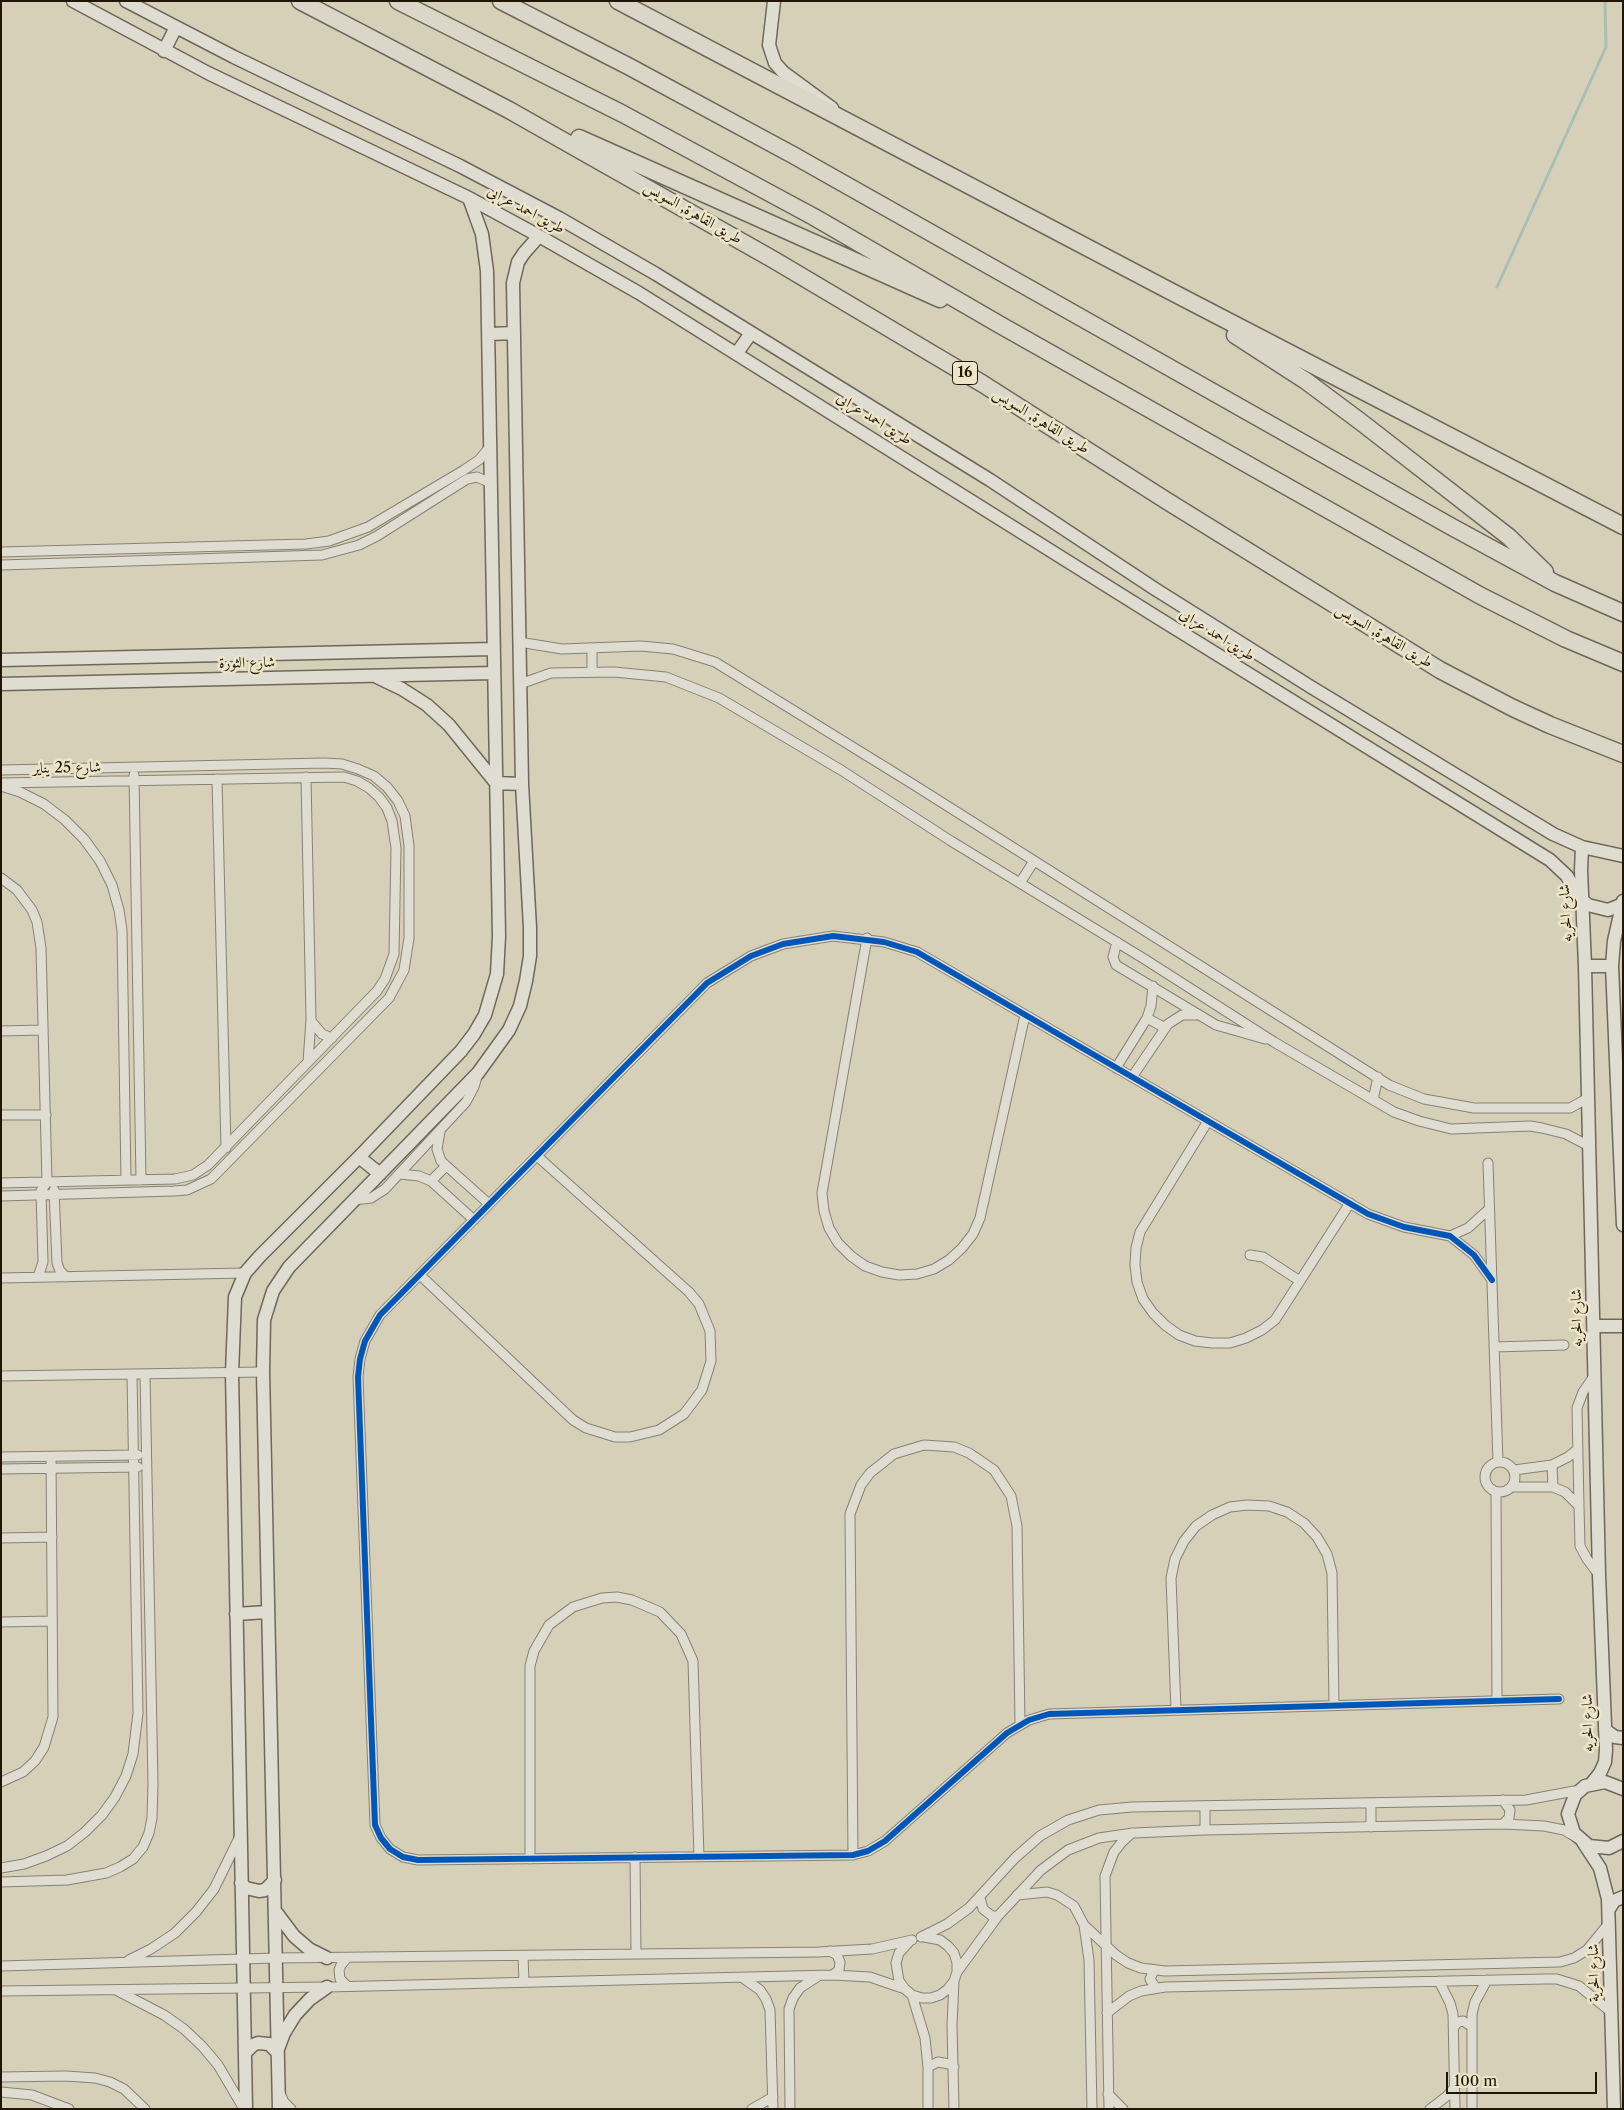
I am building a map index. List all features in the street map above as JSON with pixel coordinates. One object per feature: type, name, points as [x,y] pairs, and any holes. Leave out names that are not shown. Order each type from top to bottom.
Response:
[{"type":"highway","name":"طريق القاهرة, السويس","points":[[300,1],[509,110],[749,245],[975,379],[1412,653],[1513,708],[1623,754]]},
{"type":"highway","points":[[398,1],[631,118],[814,217],[1002,326],[1481,596],[1566,639],[1623,663]]},
{"type":"highway","points":[[501,1],[637,71],[793,155],[1452,527],[1555,582],[1623,613]]},
{"type":"highway","points":[[618,1],[1623,526]]},
{"type":"highway","points":[[509,110],[578,137],[882,275],[1002,326]]},
{"type":"highway","points":[[1170,291],[1334,401],[1508,537],[1555,582]]},
{"type":"street","name":"طريق احمد عرابى","points":[[73,1],[164,51],[468,198],[639,292],[1163,621],[1550,860],[1567,876],[1582,901]]},
{"type":"street","name":"طريق احمد عرابى","points":[[126,1],[510,192],[632,260],[990,480],[1163,594],[1311,687],[1553,834],[1582,847],[1623,856]]},
{"type":"street","points":[[774,1],[769,39],[770,52],[775,63],[783,72],[817,96],[842,119]]},
{"type":"street","points":[[164,51],[176,27]]},
{"type":"street","points":[[245,2109],[232,1373],[233,1310],[236,1292],[245,1273],[260,1256],[359,1158],[461,1051],[478,1028],[492,995],[499,953],[489,448],[490,334],[484,246],[478,222],[468,198]]},
{"type":"street","points":[[279,2109],[276,1912],[267,1612],[263,1372],[264,1320],[273,1292],[289,1267],[478,1073],[509,1030],[520,1006],[530,956],[530,928],[522,784],[514,333],[515,273],[524,253],[540,236]]},
{"type":"street","points":[[490,334],[514,333]]},
{"type":"street","points":[[737,353],[751,333]]},
{"type":"street","points":[[1,552],[306,544],[329,540],[368,527],[472,465],[489,448]]},
{"type":"street","points":[[1,565],[322,555],[359,545],[377,536],[467,479],[477,477],[491,483]]},
{"type":"street","points":[[519,642],[562,649],[641,646],[673,649],[715,662],[1389,1084],[1424,1099],[1474,1108],[1570,1108],[1588,1098]]},
{"type":"street","points":[[592,648],[592,672]]},
{"type":"street","name":"شارع الثورة","points":[[1,660],[493,649]]},
{"type":"street","points":[[152,657],[152,681]]},
{"type":"street","points":[[520,684],[551,673],[614,672],[666,677],[719,698],[841,770],[1212,1001],[1274,1042],[1373,1100],[1406,1117],[1452,1129],[1530,1126],[1566,1134],[1589,1146]]},
{"type":"street","name":"شارع الثورة","points":[[1,684],[494,673]]},
{"type":"street","points":[[375,676],[402,689],[449,725],[496,783],[522,784]]},
{"type":"street","name":"شارع 25 يناير","points":[[1,770],[342,764],[374,776],[387,787],[398,801],[405,816],[408,840],[409,938],[404,970],[389,998],[222,1170],[211,1179],[187,1190]]},
{"type":"street","points":[[133,768],[141,1180]]},
{"type":"street","points":[[306,776],[311,1020],[308,1062]]},
{"type":"street","name":"شارع 25 يناير","points":[[1,784],[306,776],[344,777],[357,781],[369,788],[387,808],[394,834],[395,938],[391,966],[377,992],[226,1148],[201,1171],[184,1178]]},
{"type":"street","points":[[217,779],[226,1148]]},
{"type":"street","points":[[1,784],[44,804],[65,820],[84,839],[100,861],[112,885],[120,910],[122,930],[126,1180]]},
{"type":"street","name":"شارع الحريه","points":[[1582,847],[1581,870],[1585,966],[1599,1575],[1606,1730],[1605,1762],[1600,1773],[1592,1783]]},
{"type":"street","points":[[1020,883],[1034,861]]},
{"type":"street","points":[[1,878],[26,899],[37,922],[41,948],[47,1182],[42,1188],[41,1194],[43,1262],[38,1277]]},
{"type":"street","points":[[1582,901],[1601,910],[1615,908],[1622,903]]},
{"type":"street","points":[[1622,903],[1614,941],[1612,966],[1623,1224]]},
{"type":"street","points":[[122,930],[136,929]]},
{"type":"street","points":[[1492,1280],[1474,1255],[1450,1236],[1387,1222],[1350,1203],[916,952],[867,938],[833,936],[791,942],[751,956],[721,972],[707,983],[374,1323],[362,1350],[358,1368],[375,1825],[381,1838],[390,1850],[411,1859],[853,1855],[868,1851],[885,1841],[1007,1733],[1020,1724],[1039,1717],[1059,1713],[1559,1699]]},
{"type":"street","points":[[867,938],[822,1194],[824,1211],[834,1235],[850,1256],[865,1266],[899,1275],[925,1271],[949,1260],[973,1234],[980,1218],[1024,1015]]},
{"type":"street","points":[[1117,942],[1112,957],[1116,966],[1153,986],[1199,1016],[1230,1030],[1274,1042]]},
{"type":"street","points":[[1585,966],[1612,966]]},
{"type":"street","points":[[1116,1068],[1147,1018],[1151,1006],[1153,986]]},
{"type":"street","points":[[1132,1077],[1165,1028],[1177,1017],[1188,1014],[1199,1016]]},
{"type":"street","points":[[1147,1018],[1165,1028]]},
{"type":"street","points":[[311,1020],[322,1034],[332,1038]]},
{"type":"street","points":[[1,1031],[44,1030]]},
{"type":"street","points":[[354,1200],[366,1200],[376,1196],[400,1174],[469,1098],[478,1073]]},
{"type":"street","points":[[1373,1100],[1378,1077]]},
{"type":"street","points":[[290,1081],[300,1090]]},
{"type":"street","points":[[278,1094],[288,1102]]},
{"type":"street","points":[[1,1115],[46,1115]]},
{"type":"street","points":[[1208,1121],[1140,1232],[1136,1248],[1137,1282],[1143,1298],[1153,1313],[1165,1325],[1179,1334],[1196,1341],[1212,1344],[1246,1338],[1262,1330],[1275,1320],[1350,1203]]},
{"type":"street","points":[[440,1131],[437,1150],[445,1167],[489,1204]]},
{"type":"street","points":[[420,1275],[573,1420],[586,1428],[607,1435],[630,1437],[659,1430],[684,1414],[702,1390],[711,1362],[710,1331],[698,1304],[689,1292],[537,1156]]},
{"type":"street","points":[[359,1158],[380,1174]]},
{"type":"street","points":[[1488,1163],[1498,1462]]},
{"type":"street","points":[[431,1181],[445,1167]]},
{"type":"street","points":[[400,1174],[419,1176],[431,1181],[474,1220]]},
{"type":"street","points":[[1,1183],[184,1178],[187,1190],[1,1196]]},
{"type":"street","points":[[47,1182],[52,1186],[55,1194],[56,1263],[66,1277]]},
{"type":"street","points":[[1450,1236],[1468,1228],[1489,1209]]},
{"type":"street","points":[[1250,1255],[1263,1257],[1300,1281]]},
{"type":"street","points":[[1,1278],[245,1273]]},
{"type":"street","points":[[1594,1326],[1623,1326]]},
{"type":"street","points":[[1494,1347],[1564,1345]]},
{"type":"street","points":[[1,1376],[263,1372]]},
{"type":"street","points":[[1,1882],[87,1877],[120,1868],[133,1859],[143,1847],[149,1833],[152,1818],[153,1784],[145,1374]]},
{"type":"street","points":[[1,1868],[24,1864],[46,1856],[67,1846],[86,1832],[102,1816],[115,1797],[126,1776],[133,1754],[138,1713],[132,1375]]},
{"type":"street","points":[[1595,1376],[1583,1392],[1578,1408],[1579,1506],[1580,1546],[1586,1559],[1599,1575]]},
{"type":"street","points":[[853,1855],[850,1514],[861,1485],[870,1473],[894,1454],[924,1445],[939,1445],[969,1453],[994,1470],[1011,1496],[1017,1526],[1020,1724]]},
{"type":"street","points":[[1514,1470],[1552,1465],[1568,1457],[1578,1449]]},
{"type":"street","points":[[1,1457],[147,1455]]},
{"type":"street","points":[[1,1782],[23,1772],[35,1761],[44,1747],[50,1732],[52,1717],[51,1457]]},
{"type":"street","points":[[1513,1487],[1516,1478],[1514,1470],[1507,1464],[1498,1462],[1487,1470],[1485,1479],[1489,1487],[1496,1492],[1505,1492],[1513,1487],[1553,1486],[1565,1492],[1579,1506]]},
{"type":"street","points":[[1552,1465],[1553,1486]]},
{"type":"street","points":[[1,1469],[147,1467]]},
{"type":"street","points":[[1496,1492],[1498,1701]]},
{"type":"street","points":[[1176,1710],[1171,1578],[1175,1559],[1184,1541],[1196,1526],[1212,1515],[1230,1507],[1247,1504],[1269,1506],[1287,1512],[1304,1523],[1317,1537],[1327,1554],[1332,1573],[1334,1705]]},
{"type":"street","points":[[1,1538],[52,1537]]},
{"type":"street","points":[[530,1858],[530,1666],[534,1651],[549,1625],[573,1606],[602,1598],[617,1597],[646,1605],[666,1617],[681,1634],[693,1661],[699,1857]]},
{"type":"street","points":[[236,1614],[267,1612]]},
{"type":"street","points":[[1,1622],[52,1621]]},
{"type":"street","points":[[1606,1730],[1615,1738],[1623,1738]]},
{"type":"street","points":[[928,2109],[928,2068],[925,2038],[908,1992],[899,1981],[896,1963],[899,1953],[904,1946],[958,1916],[980,1898],[1027,1846],[1068,1820],[1091,1812],[1115,1808],[1526,1800],[1580,1790],[1592,1783],[1605,1782],[1623,1789]]},
{"type":"street","name":"شارع الحرية","points":[[1580,1790],[1572,1800],[1568,1814],[1571,1827],[1600,1868],[1609,1909],[1614,2109]]},
{"type":"street","points":[[1503,1800],[1510,1810],[1509,1818],[1503,1824]]},
{"type":"street","points":[[1371,1803],[1371,1827]]},
{"type":"street","points":[[1204,1806],[1205,1830]]},
{"type":"street","points":[[1,1991],[277,1986],[327,1987],[833,1975],[870,1978],[922,1998],[931,1998],[940,1995],[948,1989],[998,1916],[1042,1870],[1068,1850],[1099,1838],[1133,1833],[1205,1830],[1503,1824],[1544,1826],[1564,1830],[1580,1840],[1602,1848],[1615,1846],[1623,1841]]},
{"type":"street","points":[[1109,2109],[1105,1876],[1114,1852],[1133,1833]]},
{"type":"street","points":[[125,1962],[175,1933],[196,1912],[214,1889],[240,1836]]},
{"type":"street","points":[[635,1857],[636,1954]]},
{"type":"street","points":[[24,1864],[25,1881]]},
{"type":"street","points":[[241,1883],[246,1888],[259,1891],[266,1890],[275,1880]]},
{"type":"street","points":[[1016,1896],[1047,1892],[1057,1895],[1074,1906],[1084,1925],[1106,1946],[1128,1963],[1154,1970],[1560,1962],[1574,1958],[1587,1950],[1609,1923]]},
{"type":"street","points":[[1609,1909],[1614,1901],[1623,1897]]},
{"type":"street","points":[[980,1898],[983,1909],[992,1916],[998,1916]]},
{"type":"street","points":[[276,1912],[294,1936],[309,1949],[327,1958]]},
{"type":"street","points":[[1084,1925],[1089,1960],[1092,2109]]},
{"type":"street","points":[[1,1966],[277,1958],[830,1951],[872,1949],[917,1938],[931,1937],[940,1940],[948,1946],[954,1954],[957,1963],[952,2025],[954,2109]]},
{"type":"street","points":[[830,1951],[836,1955],[840,1962],[839,1970],[833,1975]]},
{"type":"street","points":[[524,1956],[524,1982]]},
{"type":"street","points":[[347,1958],[340,1965],[339,1970],[340,1979],[347,1986]]},
{"type":"street","points":[[1545,1963],[1550,1969],[1549,1975],[1545,1978]]},
{"type":"street","points":[[1379,1966],[1380,1982]]},
{"type":"street","points":[[1154,1970],[1150,1979],[1155,1988]]},
{"type":"street","points":[[790,2109],[789,2009],[793,1998],[804,1984],[820,1975]]},
{"type":"street","points":[[740,1977],[755,1986],[766,1999],[770,2010],[773,2109]]},
{"type":"street","points":[[1107,2013],[1128,1996],[1155,1988],[1545,1978],[1580,1986],[1611,2012]]},
{"type":"street","points":[[1472,2109],[1470,2026],[1475,2002],[1487,1980]]},
{"type":"street","points":[[1439,1981],[1450,2003],[1454,2026],[1455,2109]]},
{"type":"street","points":[[277,2052],[284,2033],[295,2015],[327,1987]]},
{"type":"street","points":[[113,1989],[143,2002],[184,2030],[202,2046],[218,2065],[245,2109]]},
{"type":"street","points":[[1454,2026],[1458,2022],[1463,2021],[1470,2026]]},
{"type":"street","points":[[772,2033],[778,2030],[788,2033]]},
{"type":"street","points":[[245,2053],[252,2045],[258,2043],[269,2044],[277,2052]]},
{"type":"street","points":[[928,2068],[938,2062],[954,2067]]},
{"type":"street","points":[[1,2077],[95,2078],[110,2082],[124,2089],[145,2109]]},
{"type":"street","points":[[1430,2109],[1443,2100],[1455,2087]]},
{"type":"street","points":[[279,2088],[284,2102],[291,2109]]},
{"type":"street","points":[[1,2092],[32,2095],[69,2109]]},
{"type":"street","points":[[1108,2094],[1122,2109]]},
{"type":"street","points":[[752,2109],[773,2097]]},
{"type":"street","points":[[1614,2109],[1623,2108]]},
{"type":"waterway","points":[[1497,287],[1606,47],[1605,1]]},
{"type":"cycle path","points":[[1492,1280],[1474,1255],[1450,1236],[1404,1227],[1368,1214],[917,952],[884,942],[833,936],[783,944],[751,956],[707,983],[380,1315],[365,1341],[358,1377],[375,1825],[381,1838],[390,1849],[403,1857],[418,1860],[853,1855],[868,1851],[885,1841],[1007,1733],[1029,1720],[1049,1714],[1559,1699]]}]
